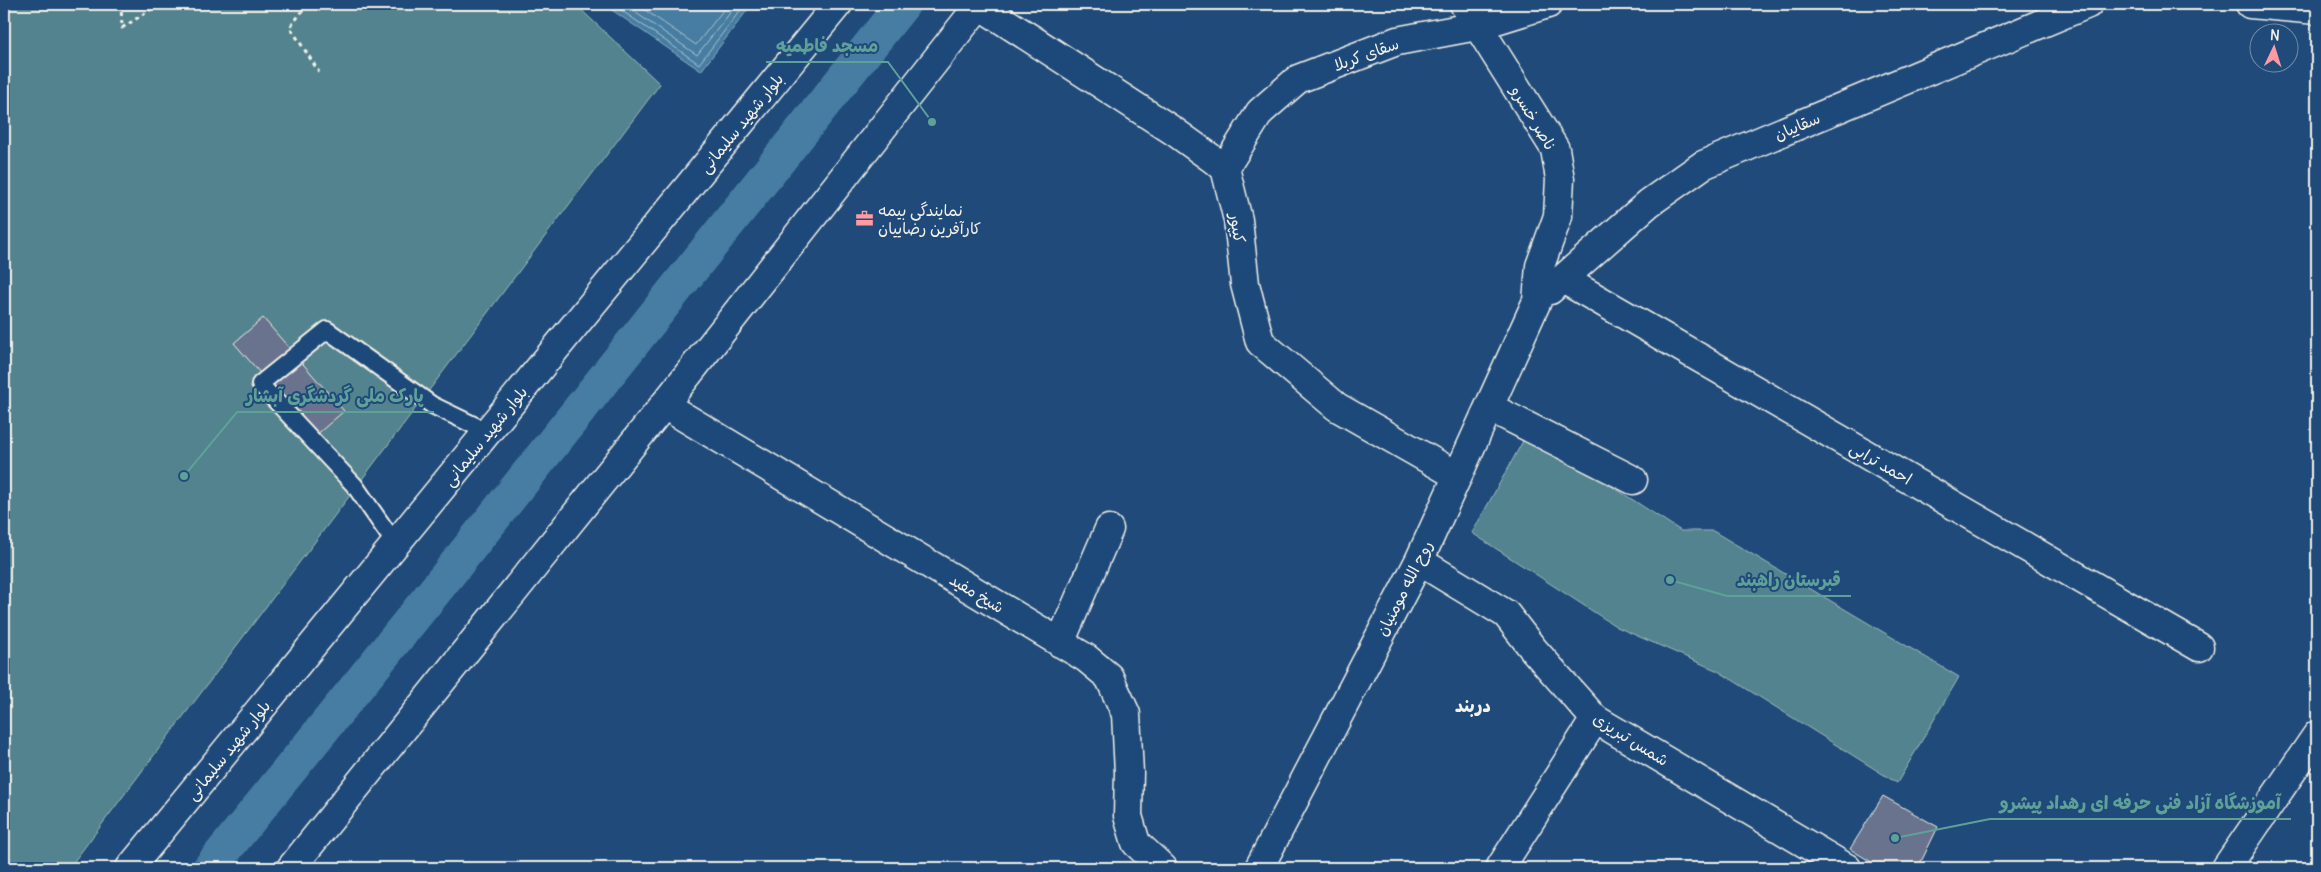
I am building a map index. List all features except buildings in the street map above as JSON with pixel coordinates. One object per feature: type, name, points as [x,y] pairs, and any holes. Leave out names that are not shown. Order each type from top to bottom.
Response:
[{"type":"street","name":"بلوار شهید سلیمانی","points":[[130,868],[838,4]]},
{"type":"street","name":"سقای کربلا","points":[[1225,168],[1260,112],[1298,80],[1397,41],[1471,15],[1548,4]]},
{"type":"street","name":"سقاییان","points":[[1537,301],[1649,203],[1703,165],[2088,4]]},
{"type":"street","points":[[2250,4],[2317,10]]},
{"type":"street","points":[[291,868],[664,406],[980,5],[1176,132],[1225,168]]},
{"type":"street","name":"ناصر خسرو","points":[[1471,15],[1555,149],[1560,179],[1558,216],[1540,266],[1537,301]]},
{"type":"street","name":"کیپور","points":[[1225,168],[1238,220],[1245,284],[1260,342],[1337,408],[1458,476]]},
{"type":"street","name":"احمد ترابی","points":[[1563,279],[2198,647]]},
{"type":"street","name":"روح الله مومنیان","points":[[1259,868],[1419,561],[1537,301]]},
{"type":"street","name":"شیخ مفید","points":[[664,406],[1086,658],[1109,678],[1126,714],[1129,773],[1128,816],[1136,843],[1163,868]]},
{"type":"street","points":[[1489,408],[1633,480]]},
{"type":"street","points":[[1060,643],[1109,530]]},
{"type":"street","name":"شمس تبریزی","points":[[1419,561],[1506,614],[1534,650],[1595,719],[1847,868]]},
{"type":"street","points":[[1500,868],[1595,719]]},
{"type":"street","points":[[2226,868],[2317,735]]},
{"type":"lane","points":[[396,545],[355,486],[260,384],[327,330],[432,405],[488,432]]},
{"type":"path","points":[[121,4],[122,28],[159,4]]},
{"type":"path","points":[[308,4],[290,27],[319,72]]},
{"type":"green space","points":[[4,4],[575,4],[660,84],[69,868],[4,868]]},
{"type":"green space","points":[[1528,432],[1681,531],[1713,531],[1959,677],[1897,783],[1718,671],[1617,627],[1472,533]]},
{"type":"water","points":[[603,4],[752,4],[701,71]]},
{"type":"waterway","points":[[210,868],[446,577],[903,4]]},
{"type":"place","name":"مسجد فاطمیه","points":[[932,122]]},
{"type":"place","name":"نمایندگی بیمه کارآفرین رضاییان","points":[[864,219]]},
{"type":"place","name":"پارک ملی گردشگری آبشار","points":[[184,476]]},
{"type":"place","name":"قبرستان راهبند","points":[[1670,580]]},
{"type":"place","name":"آموزشگاه آزاد فنی حرفه ای رهداد پیشرو","points":[[1895,838]]},
{"type":"district","name":"دربند","points":[[1473,705]]}]
